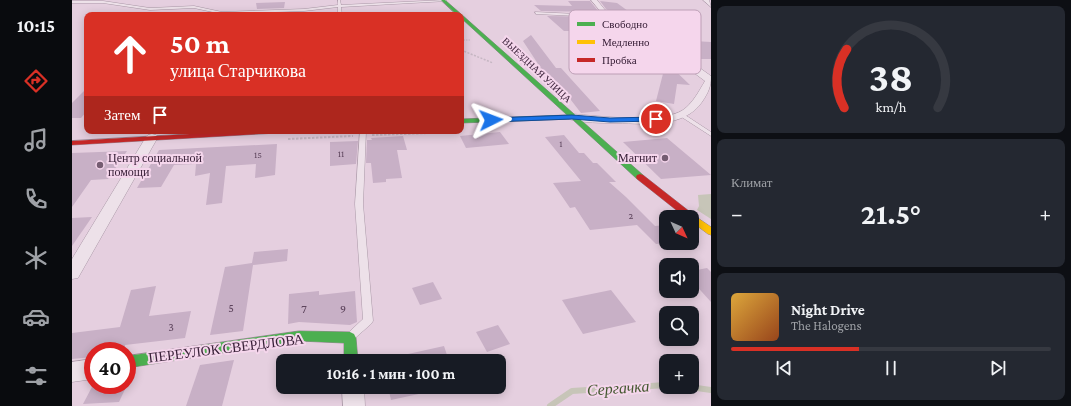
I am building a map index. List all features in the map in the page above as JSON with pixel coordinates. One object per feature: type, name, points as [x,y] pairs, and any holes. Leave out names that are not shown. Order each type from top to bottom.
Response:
[{"type":"street","points":[[594,0],[602,10]]},
{"type":"street","points":[[706,0],[711,5]]},
{"type":"street","name":"ВЫЕЗДНАЯ УЛИЦА","points":[[444,1],[457,12]]},
{"type":"street","name":"ВЫЕЗДНАЯ УЛИЦА","points":[[464,18],[626,166],[683,210]]},
{"type":"street","points":[[464,122],[572,117],[644,120],[668,118],[682,115],[694,107],[711,80],[701,73]]},
{"type":"street","points":[[72,143],[214,134]]},
{"type":"street","points":[[72,273],[152,137]]},
{"type":"street","name":"ВЫЕЗДНАЯ УЛИЦА","points":[[699,223],[711,232]]},
{"type":"street","name":"ПЕРЕУЛОК СВЕРДЛОВА","points":[[136,361],[299,336],[350,338]]},
{"type":"street","points":[[350,338],[351,354]]},
{"type":"street","points":[[72,372],[84,370]]},
{"type":"street","points":[[353,394],[354,406]]},
{"type":"lane","points":[[340,0],[340,12]]},
{"type":"lane","points":[[261,12],[304,10],[340,6],[444,1]]},
{"type":"lane","points":[[72,2],[103,2],[150,9],[194,8],[215,12]]},
{"type":"lane","points":[[536,13],[569,15]]},
{"type":"lane","points":[[682,115],[711,134]]},
{"type":"lane","points":[[350,338],[368,321],[359,204],[363,134]]},
{"type":"path","points":[[287,140],[352,134]]},
{"type":"shaded area","points":[[711,194],[711,219],[697,210],[699,206],[698,195]]},
{"type":"building","points":[[568,1],[590,1],[597,10],[541,11],[534,5],[572,6]]},
{"type":"building","points":[[600,1],[617,3],[627,10],[608,10]]},
{"type":"building","points":[[285,2],[284,8],[257,9],[256,3]]},
{"type":"building","points":[[547,16],[569,16],[569,31],[564,31]]},
{"type":"building","points":[[531,35],[556,68],[561,68],[600,111],[581,113],[564,91],[542,70],[523,41]]},
{"type":"building","points":[[701,41],[711,42],[711,59],[701,59]]},
{"type":"building","points":[[663,74],[679,74],[690,85],[677,84],[674,104],[656,101]]},
{"type":"building","points":[[84,91],[84,114],[81,118],[72,118],[72,103]]},
{"type":"building","points":[[500,132],[509,144],[466,148],[460,136]]},
{"type":"building","points":[[564,135],[579,153],[584,153],[593,163],[597,163],[616,182],[609,182],[655,226],[659,226],[659,244],[656,244],[637,225],[590,230],[575,207],[570,208],[553,183],[581,181],[545,137]]},
{"type":"building","points":[[403,136],[407,150],[397,150],[402,178],[386,179],[386,182],[373,183],[371,163],[366,163],[367,140],[372,140],[371,138]]},
{"type":"building","name":"Магнит","points":[[667,138],[711,175],[661,179],[623,142]]},
{"type":"building","points":[[358,141],[356,164],[330,166],[330,142]]},
{"type":"building","points":[[277,144],[275,175],[255,178],[256,164],[226,166],[222,203],[206,205],[210,173],[195,176],[196,164],[174,165],[161,187],[137,188],[159,150]]},
{"type":"building","name":"Центр социальной помощи","points":[[127,151],[108,179],[91,180],[72,207],[72,153]]},
{"type":"building","points":[[92,217],[72,246],[72,218]]},
{"type":"building","points":[[288,249],[287,261],[253,265],[243,331],[210,335],[225,267],[252,263],[254,252]]},
{"type":"building","points":[[707,268],[711,272],[711,302],[699,289],[699,270]]},
{"type":"building","points":[[433,282],[442,299],[420,305],[412,288]]},
{"type":"building","points":[[156,286],[149,316],[191,311],[185,338],[136,344],[136,342],[84,342],[84,358],[72,359],[72,333],[120,327],[131,290]]},
{"type":"building","points":[[611,290],[636,322],[583,334],[562,300]]},
{"type":"building","points":[[319,291],[319,295],[355,291],[357,322],[350,325],[299,322],[288,324],[289,294]]},
{"type":"building","points":[[498,325],[510,344],[487,352],[476,332]]},
{"type":"building","points":[[444,346],[447,354],[408,354]]},
{"type":"building","points":[[234,360],[222,406],[186,406],[200,365]]},
{"type":"building","points":[[88,394],[123,394],[119,402],[83,404]]},
{"type":"building","points":[[390,394],[419,394],[391,400]]},
{"type":"waterway","name":"Сергачка","points":[[550,406],[572,391],[659,385]]},
{"type":"waterway","name":"Сергачка","points":[[699,388],[711,390]]},
{"type":"traffic: fast","points":[[443,0],[457,12]]},
{"type":"traffic: fast","points":[[464,19],[640,177]]},
{"type":"traffic: fast","points":[[464,121],[572,117]]},
{"type":"traffic: fast","points":[[136,361],[299,336],[350,338],[351,354]]},
{"type":"traffic: slow","points":[[699,223],[711,232]]},
{"type":"traffic: jam","points":[[72,143],[226,134]]},
{"type":"traffic: jam","points":[[640,177],[682,210]]},
{"type":"place","name":"Магнит","points":[[665,158]]},
{"type":"place","name":"Центр социальной помощи","points":[[100,165]]},
{"type":"route","points":[[491,120],[572,117],[610,120],[656,119]]}]
